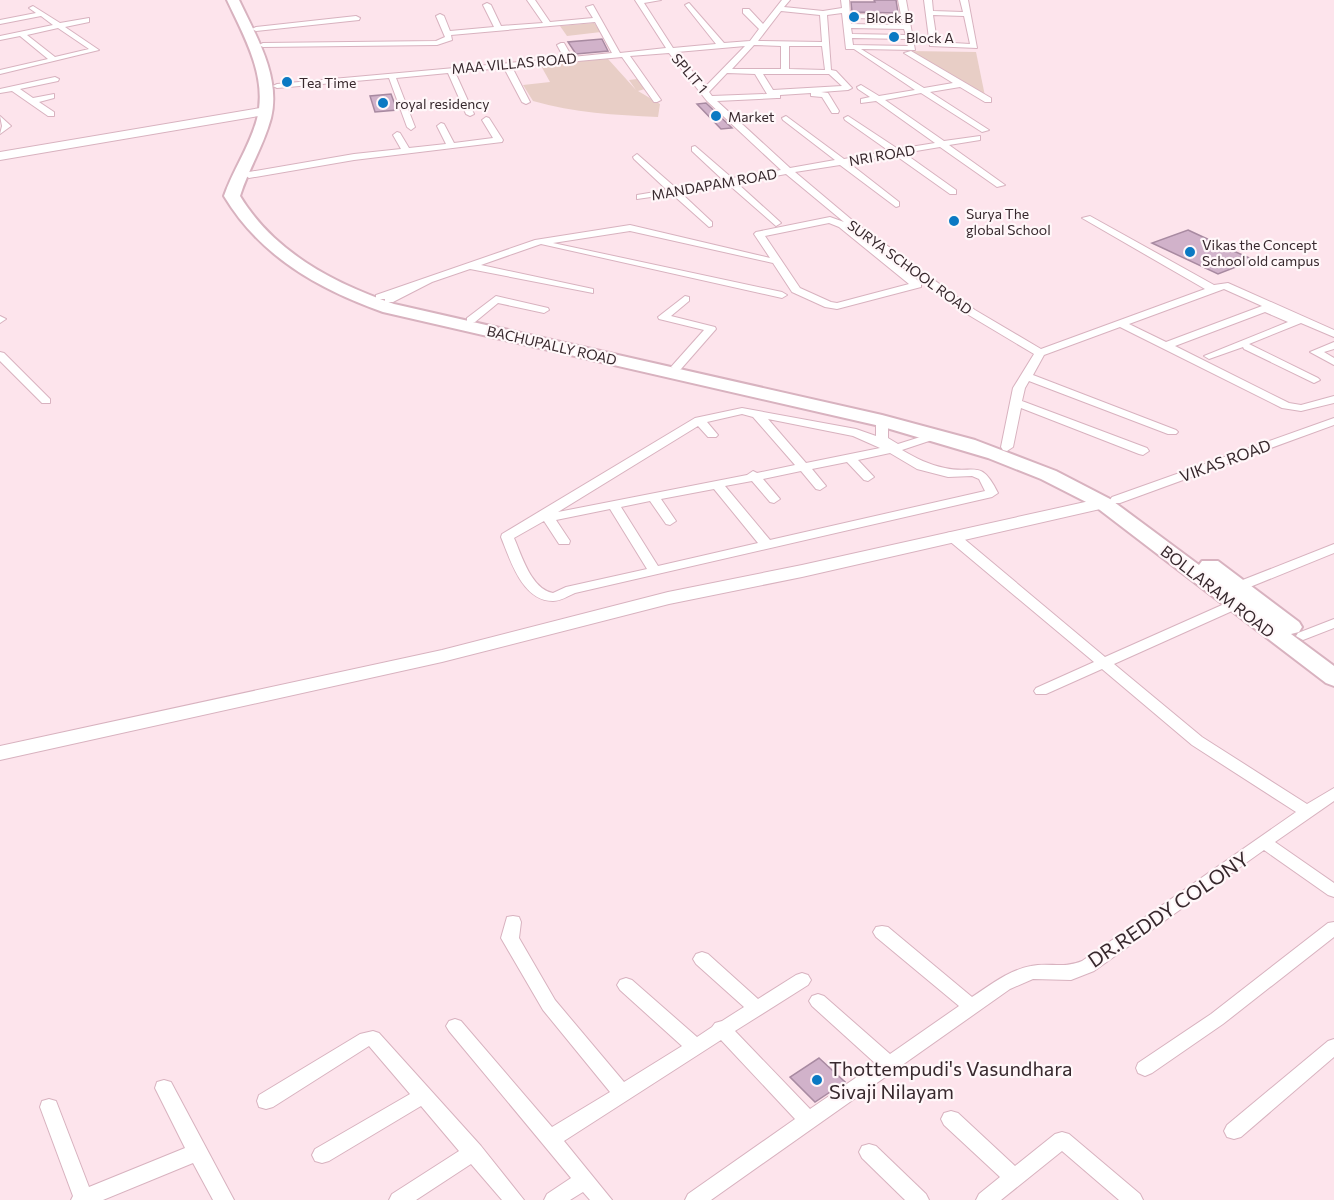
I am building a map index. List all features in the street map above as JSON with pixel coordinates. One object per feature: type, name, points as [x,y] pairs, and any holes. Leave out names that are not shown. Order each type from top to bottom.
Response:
[{"type":"main road","name":"BACHUPALLY ROAD","points":[[233,0],[265,72],[267,90],[266,111],[232,196],[245,218],[270,243],[346,293],[389,308],[1007,447],[1047,464],[1109,501]]},
{"type":"main road","name":"BACHUPALLY ROAD","points":[[242,0],[260,37],[277,86],[276,110],[249,175],[243,196],[249,209],[262,224],[301,255],[337,278],[385,298],[677,367],[937,435],[1010,457],[1109,501]]},
{"type":"main road","name":"BOLLARAM ROAD","points":[[1109,501],[1238,595],[1303,636],[1334,661]]},
{"type":"main road","name":"BOLLARAM ROAD","points":[[1238,595],[1334,678]]},
{"type":"street","points":[[531,0],[548,24]]},
{"type":"street","points":[[639,1],[657,0]]},
{"type":"street","points":[[708,95],[765,29],[786,0]]},
{"type":"street","points":[[781,9],[793,0]]},
{"type":"street","points":[[928,0],[933,44],[974,46],[964,0]]},
{"type":"street","name":"SPLIT 1","points":[[639,1],[670,49],[708,95],[788,171]]},
{"type":"street","points":[[846,8],[848,36],[908,37],[903,4],[892,7]]},
{"type":"street","points":[[487,5],[498,28]]},
{"type":"street","points":[[689,5],[722,46]]},
{"type":"street","points":[[590,7],[620,55],[657,99]]},
{"type":"street","points":[[781,9],[823,13],[857,7]]},
{"type":"street","points":[[0,72],[93,51],[96,48],[33,8]]},
{"type":"street","points":[[846,8],[905,17]]},
{"type":"street","points":[[746,10],[765,29]]},
{"type":"street","points":[[823,13],[828,69]]},
{"type":"street","points":[[930,13],[967,14]]},
{"type":"street","points":[[0,22],[42,14]]},
{"type":"street","points":[[260,37],[437,43],[448,38],[440,16]]},
{"type":"street","points":[[260,37],[356,18]]},
{"type":"street","points":[[0,38],[86,20]]},
{"type":"street","points":[[448,33],[598,20]]},
{"type":"street","points":[[847,26],[906,27]]},
{"type":"street","points":[[22,34],[54,60]]},
{"type":"street","name":"MAA VILLAS ROAD","points":[[277,86],[670,49],[752,43],[825,44]]},
{"type":"street","points":[[785,44],[789,70],[811,92]]},
{"type":"street","points":[[561,45],[569,59]]},
{"type":"street","points":[[857,50],[984,130]]},
{"type":"street","points":[[908,53],[988,100]]},
{"type":"street","points":[[0,62],[11,69]]},
{"type":"street","points":[[506,64],[526,102]]},
{"type":"street","points":[[450,69],[470,114]]},
{"type":"street","points":[[728,70],[833,73],[849,88],[770,93],[758,71]]},
{"type":"street","points":[[391,74],[411,127]]},
{"type":"street","points":[[0,91],[55,79]]},
{"type":"street","points":[[864,101],[961,84]]},
{"type":"street","points":[[861,87],[1000,185]]},
{"type":"street","points":[[14,88],[51,114]]},
{"type":"street","points":[[708,95],[823,94],[835,111]]},
{"type":"street","points":[[32,101],[51,96]]},
{"type":"street","points":[[779,96],[787,115],[896,204]]},
{"type":"street","points":[[0,158],[266,111]]},
{"type":"street","points":[[848,118],[953,192]]},
{"type":"street","points":[[0,119],[7,126],[0,130]]},
{"type":"street","points":[[249,175],[406,151],[499,140],[486,120]]},
{"type":"street","points":[[441,126],[452,146]]},
{"type":"street","points":[[397,135],[406,151]]},
{"type":"street","name":"NRI ROAD","points":[[788,171],[977,138]]},
{"type":"street","points":[[695,149],[776,223]]},
{"type":"street","points":[[637,157],[709,224]]},
{"type":"street","name":"MANDAPAM ROAD","points":[[640,197],[788,171]]},
{"type":"street","name":"SURYA SCHOOL ROAD","points":[[788,171],[846,224],[894,253],[976,315],[1040,353]]},
{"type":"street","points":[[826,219],[846,224],[880,256],[917,285],[837,306],[829,305],[796,290],[759,234],[826,219]]},
{"type":"street","points":[[1087,219],[1211,288]]},
{"type":"street","points":[[385,298],[428,280],[538,242],[630,228],[771,261]]},
{"type":"street","points":[[538,242],[782,294]]},
{"type":"street","points":[[880,256],[894,253]]},
{"type":"street","points":[[469,265],[589,291]]},
{"type":"street","points":[[910,279],[924,275]]},
{"type":"street","points":[[1007,447],[1015,402],[1026,376],[1040,353],[1122,324],[1211,288],[1224,285],[1334,334]]},
{"type":"street","points":[[471,320],[496,299],[544,310]]},
{"type":"street","points":[[677,367],[711,329],[663,317],[685,299]]},
{"type":"street","points":[[1166,346],[1264,308],[1297,322],[1206,360]]},
{"type":"street","points":[[1122,324],[1166,346],[1206,360],[1286,406],[1301,408],[1334,399]]},
{"type":"street","points":[[1206,360],[1299,327],[1334,343]]},
{"type":"street","points":[[1334,343],[1316,352],[1334,362]]},
{"type":"street","points":[[1248,347],[1314,380]]},
{"type":"street","points":[[0,354],[46,401]]},
{"type":"street","points":[[1026,376],[1172,432]]},
{"type":"street","points":[[1015,402],[1143,450]]},
{"type":"street","points":[[882,421],[882,439],[921,466],[948,473],[974,472],[984,477],[992,493],[655,570],[571,590],[553,597],[540,594],[528,581],[507,537],[542,519],[699,420],[742,411],[756,413],[856,434],[894,448]]},
{"type":"street","points":[[756,413],[820,486]]},
{"type":"street","points":[[699,420],[712,435]]},
{"type":"street","name":"VIKAS ROAD","points":[[1109,501],[1334,421]]},
{"type":"street","points":[[542,519],[894,448],[937,435]]},
{"type":"street","points":[[661,443],[669,456]]},
{"type":"street","points":[[849,457],[868,477]]},
{"type":"street","points":[[753,475],[774,499]]},
{"type":"street","points":[[716,483],[767,545]]},
{"type":"street","points":[[652,496],[670,520]]},
{"type":"street","points":[[0,753],[442,656],[668,598],[1109,501]]},
{"type":"street","points":[[613,504],[655,570]]},
{"type":"street","points":[[542,519],[564,541]]},
{"type":"street","points":[[952,536],[1197,741],[1306,812]]},
{"type":"street","points":[[1041,690],[1105,663],[1334,548]]},
{"type":"street","points":[[1303,636],[1334,623]]},
{"type":"street","name":"DR.REDDY COLONY","points":[[695,1200],[1004,984],[1032,972],[1071,973],[1088,966],[1333,795]]},
{"type":"street","points":[[1265,843],[1334,891]]},
{"type":"street","points":[[513,922],[510,938],[549,1005],[622,1093]]},
{"type":"street","points":[[1145,1068],[1217,1019],[1334,928]]},
{"type":"street","points":[[882,932],[971,1006]]},
{"type":"street","points":[[702,959],[756,1007]]},
{"type":"street","points":[[550,1138],[721,1028],[802,980]]},
{"type":"street","points":[[626,985],[694,1046]]},
{"type":"street","points":[[818,1001],[889,1064]]},
{"type":"street","points":[[455,1026],[603,1200]]},
{"type":"street","points":[[721,1028],[808,1120]]},
{"type":"street","points":[[266,1101],[366,1039],[374,1038],[514,1200]]},
{"type":"street","points":[[1234,1131],[1334,1046]]},
{"type":"street","points":[[164,1088],[224,1200]]},
{"type":"street","points":[[322,1155],[424,1095]]},
{"type":"street","points":[[49,1107],[82,1199],[197,1152]]},
{"type":"street","points":[[951,1119],[1014,1178]]},
{"type":"street","points":[[986,1200],[1062,1140],[1133,1200]]},
{"type":"street","points":[[399,1200],[474,1152]]},
{"type":"street","points":[[869,1152],[919,1200]]},
{"type":"street","points":[[554,1200],[585,1179]]},
{"type":"shaded area","points":[[594,23],[601,32],[567,36],[560,26]]},
{"type":"shaded area","points":[[909,51],[976,52],[985,96]]},
{"type":"shaded area","points":[[608,59],[636,90],[629,80],[637,79],[645,89],[638,91],[660,104],[658,117],[595,113],[548,105],[533,101],[523,85],[550,82],[540,64]]},
{"type":"building","points":[[874,0],[896,0],[898,13],[852,12],[851,2],[875,2]]},
{"type":"building","points":[[602,39],[608,51],[576,54],[568,42]]},
{"type":"building","name":"royal residency","points":[[391,94],[397,110],[375,112],[370,96]]},
{"type":"building","name":"Market","points":[[706,103],[732,128],[721,129],[697,104]]},
{"type":"building","name":"Vikas the Concept School old campus","points":[[1188,230],[1254,260],[1218,274],[1152,243]]},
{"type":"building","name":"Thottempudi's Vasundhara Sivaji Nilayam","points":[[819,1058],[845,1082],[815,1102],[790,1077]]},
{"type":"place","name":"Block B","points":[[854,17]]},
{"type":"place","name":"Block A","points":[[894,37]]},
{"type":"place","name":"Tea Time","points":[[287,82]]},
{"type":"place","name":"royal residency","points":[[383,103]]},
{"type":"place","name":"Market","points":[[716,116]]},
{"type":"place","name":"Surya The global School","points":[[954,221]]},
{"type":"place","name":"Vikas the Concept School old campus","points":[[1190,252]]},
{"type":"place","name":"Thottempudi's Vasundhara Sivaji Nilayam","points":[[817,1080]]}]
